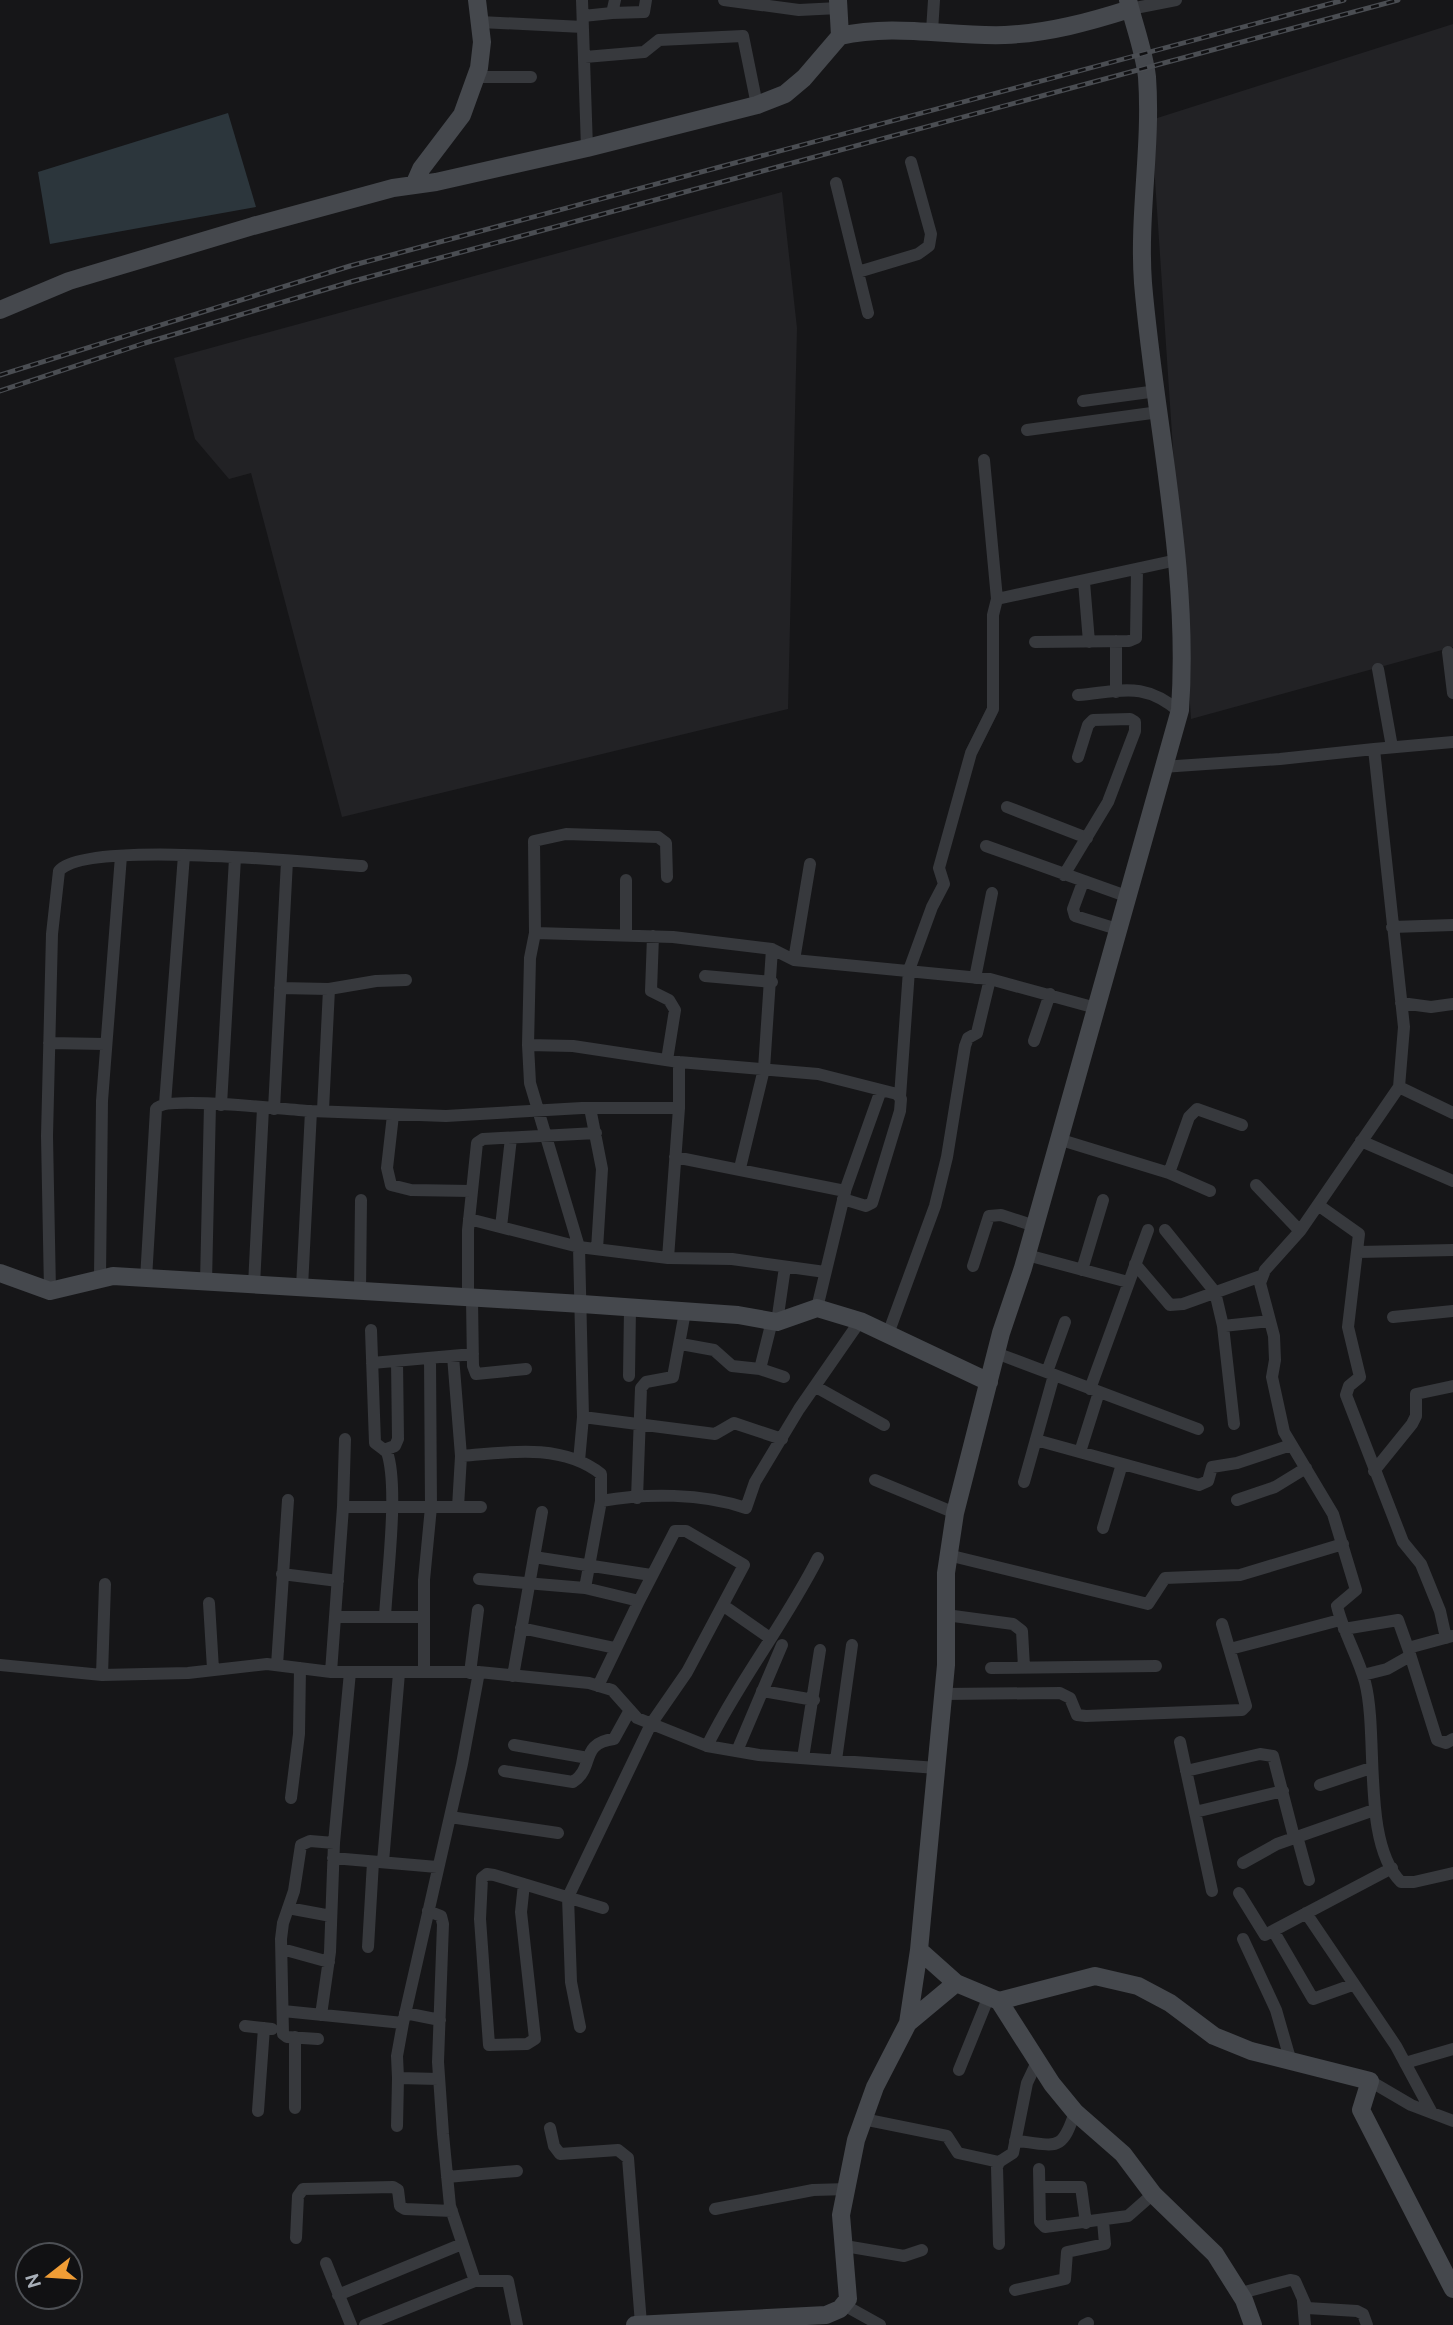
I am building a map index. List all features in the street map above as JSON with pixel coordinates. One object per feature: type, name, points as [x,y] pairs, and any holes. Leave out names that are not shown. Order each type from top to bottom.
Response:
[{"type":"street","points":[[414,185],[421,169],[462,115],[482,42],[478,0]]},
{"type":"street","points":[[582,0],[587,148]]},
{"type":"street","points":[[480,22],[583,21],[613,7],[644,12],[646,0]]},
{"type":"street","points":[[724,0],[799,10],[839,4],[840,36]]},
{"type":"street","points":[[932,31],[936,0]]},
{"type":"street","points":[[0,310],[69,281],[253,226],[414,185],[587,148],[757,105],[785,94],[804,78],[840,36],[860,31],[1018,33],[1071,27],[1129,4],[1176,0]]},
{"type":"street","points":[[635,2325],[796,2321],[826,2315],[844,2305],[848,2300],[841,2215],[856,2140],[875,2087],[908,2023],[919,1950],[926,1851],[937,1768],[943,1693],[948,1555],[955,1513],[996,1353],[1027,1255],[1162,767],[1180,712],[1183,670],[1177,560],[1143,283],[1140,226],[1147,77],[1129,4]]},
{"type":"street","points":[[585,57],[644,52],[659,40],[683,41],[743,36],[757,105]]},
{"type":"street","points":[[474,77],[531,77]]},
{"type":"street","points":[[858,272],[918,254],[929,246],[931,234],[911,162]]},
{"type":"street","points":[[836,183],[868,313]]},
{"type":"street","points":[[1083,401],[1157,391]]},
{"type":"street","points":[[1027,430],[1159,412]]},
{"type":"street","points":[[675,1157],[740,1168],[844,1195],[862,1205],[872,1203],[900,1111],[909,970],[932,907],[944,884],[939,868],[971,753],[993,709],[993,615],[997,600],[984,460]]},
{"type":"street","points":[[997,600],[1177,560]]},
{"type":"street","points":[[1035,642],[1133,640],[1138,635],[1137,570]]},
{"type":"street","points":[[1084,582],[1089,642]]},
{"type":"street","points":[[1116,641],[1116,692]]},
{"type":"street","points":[[1448,652],[1453,693]]},
{"type":"street","points":[[1378,669],[1392,747]]},
{"type":"street","points":[[1079,695],[1144,691],[1156,694],[1180,712]]},
{"type":"street","points":[[1064,875],[1112,791],[1135,731],[1135,722],[1130,719],[1093,720],[1088,725],[1078,757]]},
{"type":"street","points":[[1162,767],[1280,760],[1453,742]]},
{"type":"street","points":[[1135,1264],[1170,1305],[1182,1304],[1261,1276],[1300,1231],[1399,1087],[1404,1027],[1374,749]]},
{"type":"street","points":[[1007,807],[1087,838]]},
{"type":"street","points":[[579,1461],[583,1417],[579,1247],[530,1083],[530,958],[536,933],[534,841],[566,834],[659,837],[666,842],[667,877]]},
{"type":"street","points":[[986,846],[1126,896]]},
{"type":"street","points":[[165,1104],[184,855]]},
{"type":"street","points":[[50,1291],[47,1136],[52,934],[59,871],[76,860],[121,856],[184,855],[362,866]]},
{"type":"street","points":[[100,1277],[100,1145],[105,1044],[121,856]]},
{"type":"street","points":[[206,1282],[216,1105],[235,858]]},
{"type":"street","points":[[254,1284],[280,988],[287,861]]},
{"type":"street","points":[[794,960],[810,864]]},
{"type":"street","points":[[626,880],[626,934]]},
{"type":"street","points":[[1083,882],[1073,909],[1075,916],[1117,929]]},
{"type":"street","points":[[975,978],[992,893]]},
{"type":"street","points":[[1392,927],[1453,925]]},
{"type":"street","points":[[536,933],[626,934],[772,949],[794,960],[990,979],[1096,1007]]},
{"type":"street","points":[[653,936],[651,991],[669,1000],[675,1010],[673,1061],[679,1108],[667,1258]]},
{"type":"street","points":[[740,1168],[764,1069],[772,982],[772,949]]},
{"type":"street","points":[[705,976],[772,982]]},
{"type":"street","points":[[888,1334],[935,1206],[947,1157],[965,1046],[968,1038],[977,1033],[990,979]]},
{"type":"street","points":[[280,988],[329,989],[376,981],[406,980]]},
{"type":"street","points":[[302,1287],[329,989]]},
{"type":"street","points":[[1034,1041],[1050,994]]},
{"type":"street","points":[[1401,1003],[1431,1007],[1453,1004]]},
{"type":"street","points":[[49,1043],[105,1044]]},
{"type":"street","points":[[528,1045],[573,1046],[673,1061],[818,1074],[900,1097]]},
{"type":"street","points":[[1399,1087],[1453,1113]]},
{"type":"street","points":[[817,1308],[844,1195],[881,1090]]},
{"type":"street","points":[[146,1279],[154,1120],[159,1105],[216,1105],[446,1116],[590,1108],[679,1108]]},
{"type":"street","points":[[590,1108],[602,1169],[597,1249]]},
{"type":"street","points":[[1169,1173],[1189,1117],[1196,1108],[1242,1125]]},
{"type":"street","points":[[393,1115],[387,1168],[391,1185],[411,1190],[471,1191]]},
{"type":"street","points":[[526,1369],[479,1375],[474,1371],[469,1219],[477,1143],[483,1139],[596,1133]]},
{"type":"street","points":[[500,1227],[511,1138]]},
{"type":"street","points":[[1058,1139],[1169,1173],[1210,1191]]},
{"type":"street","points":[[1361,1141],[1453,1181]]},
{"type":"street","points":[[1256,1185],[1300,1231]]},
{"type":"street","points":[[360,1200],[360,1291]]},
{"type":"street","points":[[1082,1270],[1103,1200]]},
{"type":"street","points":[[1318,1205],[1356,1229],[1360,1240],[1352,1273],[1348,1327],[1360,1377],[1349,1386],[1346,1395],[1403,1542],[1421,1564],[1450,1637],[1409,1652],[1387,1668],[1363,1675]]},
{"type":"street","points":[[973,1266],[989,1216],[1001,1215],[1035,1226]]},
{"type":"street","points":[[469,1219],[579,1247],[667,1258],[732,1259],[825,1272]]},
{"type":"street","points":[[1080,1452],[1095,1390],[1128,1282],[1148,1230]]},
{"type":"street","points":[[1166,1230],[1216,1292],[1223,1326],[1234,1424]]},
{"type":"street","points":[[1358,1252],[1453,1250]]},
{"type":"street","points":[[1027,1255],[1128,1282]]},
{"type":"street","points":[[760,1369],[774,1321],[785,1267]]},
{"type":"street","points":[[0,1272],[50,1291],[100,1277],[582,1304],[774,1321],[817,1308],[860,1321],[989,1382]]},
{"type":"street","points":[[1261,1276],[1275,1360],[1272,1377],[1284,1432],[1333,1514],[1356,1590],[1337,1606],[1363,1675],[1371,1722],[1374,1810],[1392,1868],[1401,1882],[1407,1883],[1453,1873]]},
{"type":"street","points":[[629,1376],[630,1308]]},
{"type":"street","points":[[1393,1317],[1453,1311]]},
{"type":"street","points":[[637,1497],[643,1384],[673,1377],[685,1312]]},
{"type":"street","points":[[601,1502],[637,1497],[723,1500],[746,1508],[755,1482],[860,1321]]},
{"type":"street","points":[[1223,1326],[1270,1321]]},
{"type":"street","points":[[1024,1482],[1065,1322]]},
{"type":"street","points":[[371,1330],[375,1443],[389,1456],[391,1509],[385,1617]]},
{"type":"street","points":[[681,1344],[714,1350],[732,1366],[760,1369],[784,1377]]},
{"type":"street","points":[[996,1353],[1198,1429]]},
{"type":"street","points":[[372,1363],[473,1354]]},
{"type":"street","points":[[453,1356],[461,1456],[458,1507]]},
{"type":"street","points":[[424,1672],[424,1580],[431,1507],[430,1358]]},
{"type":"street","points":[[384,1450],[395,1446],[398,1438],[397,1361]]},
{"type":"street","points":[[1374,1471],[1412,1424],[1416,1416],[1416,1394],[1453,1386]]},
{"type":"street","points":[[816,1387],[884,1425]]},
{"type":"street","points":[[583,1417],[715,1434],[729,1425],[741,1424],[782,1439]]},
{"type":"street","points":[[331,1672],[344,1507],[345,1439]]},
{"type":"street","points":[[1035,1440],[1203,1485],[1208,1481],[1212,1467],[1248,1460],[1291,1445]]},
{"type":"street","points":[[461,1456],[545,1452],[579,1461],[601,1474],[601,1502],[585,1588]]},
{"type":"street","points":[[1103,1528],[1122,1464]]},
{"type":"street","points":[[1237,1500],[1275,1487],[1306,1468]]},
{"type":"street","points":[[875,1480],[955,1513]]},
{"type":"street","points":[[277,1665],[288,1500]]},
{"type":"street","points":[[344,1507],[481,1507]]},
{"type":"street","points":[[513,1676],[542,1512]]},
{"type":"street","points":[[580,2027],[571,1982],[568,1897],[651,1724],[674,1693],[724,1606],[744,1564],[686,1531],[672,1534],[598,1686]]},
{"type":"street","points":[[948,1555],[1148,1604],[1165,1578],[1240,1575],[1343,1544]]},
{"type":"street","points":[[534,1556],[651,1575]]},
{"type":"street","points":[[707,1746],[776,1642],[818,1558]]},
{"type":"street","points":[[282,1574],[338,1581]]},
{"type":"street","points":[[479,1579],[585,1588],[639,1601]]},
{"type":"street","points":[[102,1675],[105,1584]]},
{"type":"street","points":[[209,1603],[213,1669]]},
{"type":"street","points":[[724,1606],[776,1642]]},
{"type":"street","points":[[397,2126],[397,2056],[450,1817],[475,1672],[478,1610]]},
{"type":"street","points":[[946,1615],[1013,1624],[1022,1631],[1024,1667]]},
{"type":"street","points":[[335,1617],[424,1618]]},
{"type":"street","points":[[1230,1649],[1342,1625],[1398,1620],[1437,1740],[1446,1743],[1453,1739]]},
{"type":"street","points":[[943,1693],[1060,1693],[1070,1698],[1077,1715],[1086,1716],[1238,1711],[1245,1708],[1246,1702],[1222,1624]]},
{"type":"street","points":[[521,1628],[615,1648]]},
{"type":"street","points":[[737,1751],[762,1691],[776,1642]]},
{"type":"street","points":[[836,1760],[852,1646]]},
{"type":"street","points":[[803,1758],[820,1650]]},
{"type":"street","points":[[0,1665],[102,1675],[213,1669],[246,1664],[331,1672],[475,1672],[513,1676],[612,1690],[637,1718],[707,1746],[803,1758],[937,1768]]},
{"type":"street","points":[[991,1668],[1156,1666]]},
{"type":"street","points":[[291,1798],[299,1734],[300,1668]]},
{"type":"street","points":[[321,2015],[328,1962],[334,1843],[350,1672]]},
{"type":"street","points":[[368,1947],[399,1673]]},
{"type":"street","points":[[762,1691],[814,1700]]},
{"type":"street","points":[[504,1771],[573,1782],[580,1776],[600,1740],[614,1739],[630,1710]]},
{"type":"street","points":[[1180,1742],[1212,1891]]},
{"type":"street","points":[[514,1745],[588,1758]]},
{"type":"street","points":[[1186,1771],[1260,1754],[1269,1755],[1276,1762],[1309,1881]]},
{"type":"street","points":[[1320,1785],[1371,1768]]},
{"type":"street","points":[[1195,1812],[1283,1791]]},
{"type":"street","points":[[1242,1863],[1295,1837],[1374,1810]]},
{"type":"street","points":[[450,1817],[558,1833]]},
{"type":"street","points":[[318,2039],[287,2037],[283,2031],[282,1949],[301,1845],[310,1841],[334,1843]]},
{"type":"street","points":[[333,1858],[437,1867]]},
{"type":"street","points":[[1239,1893],[1263,1933],[1274,1932],[1392,1868]]},
{"type":"street","points":[[524,1884],[521,1912],[535,2039],[527,2044],[492,2046],[488,2042],[486,2021],[480,1884],[487,1874],[524,1884],[603,1908]]},
{"type":"street","points":[[288,1908],[331,1916]]},
{"type":"street","points":[[428,1911],[442,1916],[443,1924],[439,2079],[447,2177],[452,2211],[475,2281]]},
{"type":"street","points":[[1306,1913],[1405,2063],[1432,2113]]},
{"type":"street","points":[[1274,1932],[1313,1999],[1352,1985]]},
{"type":"street","points":[[1243,1939],[1276,2010],[1291,2062]]},
{"type":"street","points":[[282,1949],[328,1962]]},
{"type":"street","points":[[919,1950],[956,1983],[994,1998],[1095,1976],[1138,1986],[1170,2003],[1214,2036],[1251,2051],[1370,2081],[1411,2105],[1453,2121]]},
{"type":"street","points":[[908,2023],[956,1983]]},
{"type":"street","points":[[994,1998],[1075,2112],[1123,2154],[1153,2194],[1215,2254],[1241,2293],[1253,2325]]},
{"type":"street","points":[[959,2070],[994,1998]]},
{"type":"street","points":[[283,2011],[440,2020]]},
{"type":"street","points":[[245,2026],[283,2031]]},
{"type":"street","points":[[258,2111],[264,2028]]},
{"type":"street","points":[[295,2037],[295,2108]]},
{"type":"street","points":[[1405,2063],[1453,2049]]},
{"type":"street","points":[[863,2119],[947,2136],[958,2153],[999,2162],[1013,2153],[1027,2083],[1037,2062]]},
{"type":"street","points":[[398,2078],[439,2079]]},
{"type":"street","points":[[1370,2081],[1361,2110],[1453,2289]]},
{"type":"street","points":[[1015,2141],[1060,2142],[1066,2138],[1075,2112]]},
{"type":"street","points":[[550,2127],[554,2146],[560,2154],[618,2150],[628,2158],[641,2325]]},
{"type":"street","points":[[999,2162],[999,2244]]},
{"type":"street","points":[[1039,2169],[1042,2226],[1050,2228],[1128,2216],[1153,2194]]},
{"type":"street","points":[[447,2177],[517,2171]]},
{"type":"street","points":[[296,2238],[298,2196],[303,2189],[393,2187],[398,2190],[402,2208],[452,2211]]},
{"type":"street","points":[[1040,2187],[1081,2187],[1086,2223]]},
{"type":"street","points":[[715,2209],[814,2190],[848,2189]]},
{"type":"street","points":[[1015,2290],[1065,2279],[1067,2252],[1105,2244],[1103,2221]]},
{"type":"street","points":[[338,2295],[461,2244]]},
{"type":"street","points":[[845,2246],[904,2256],[922,2250]]},
{"type":"street","points":[[326,2263],[351,2325]]},
{"type":"street","points":[[365,2325],[475,2281],[504,2278],[508,2281],[517,2325]]},
{"type":"street","points":[[1241,2293],[1295,2281],[1303,2301],[1305,2325]]},
{"type":"street","points":[[1303,2301],[1312,2310],[1357,2311],[1363,2314],[1367,2325]]},
{"type":"street","points":[[844,2305],[880,2325]]},
{"type":"shaded area","points":[[1453,24],[1453,647],[1191,719],[1151,120]]},
{"type":"shaded area","points":[[228,113],[256,207],[50,244],[38,172]]},
{"type":"shaded area","points":[[782,192],[797,328],[788,709],[342,817],[251,473],[229,479],[195,439],[174,358]]},
{"type":"railway","points":[[0,375],[350,266],[1344,0]]},
{"type":"railway","points":[[0,391],[145,343],[354,281],[1398,0]]}]
